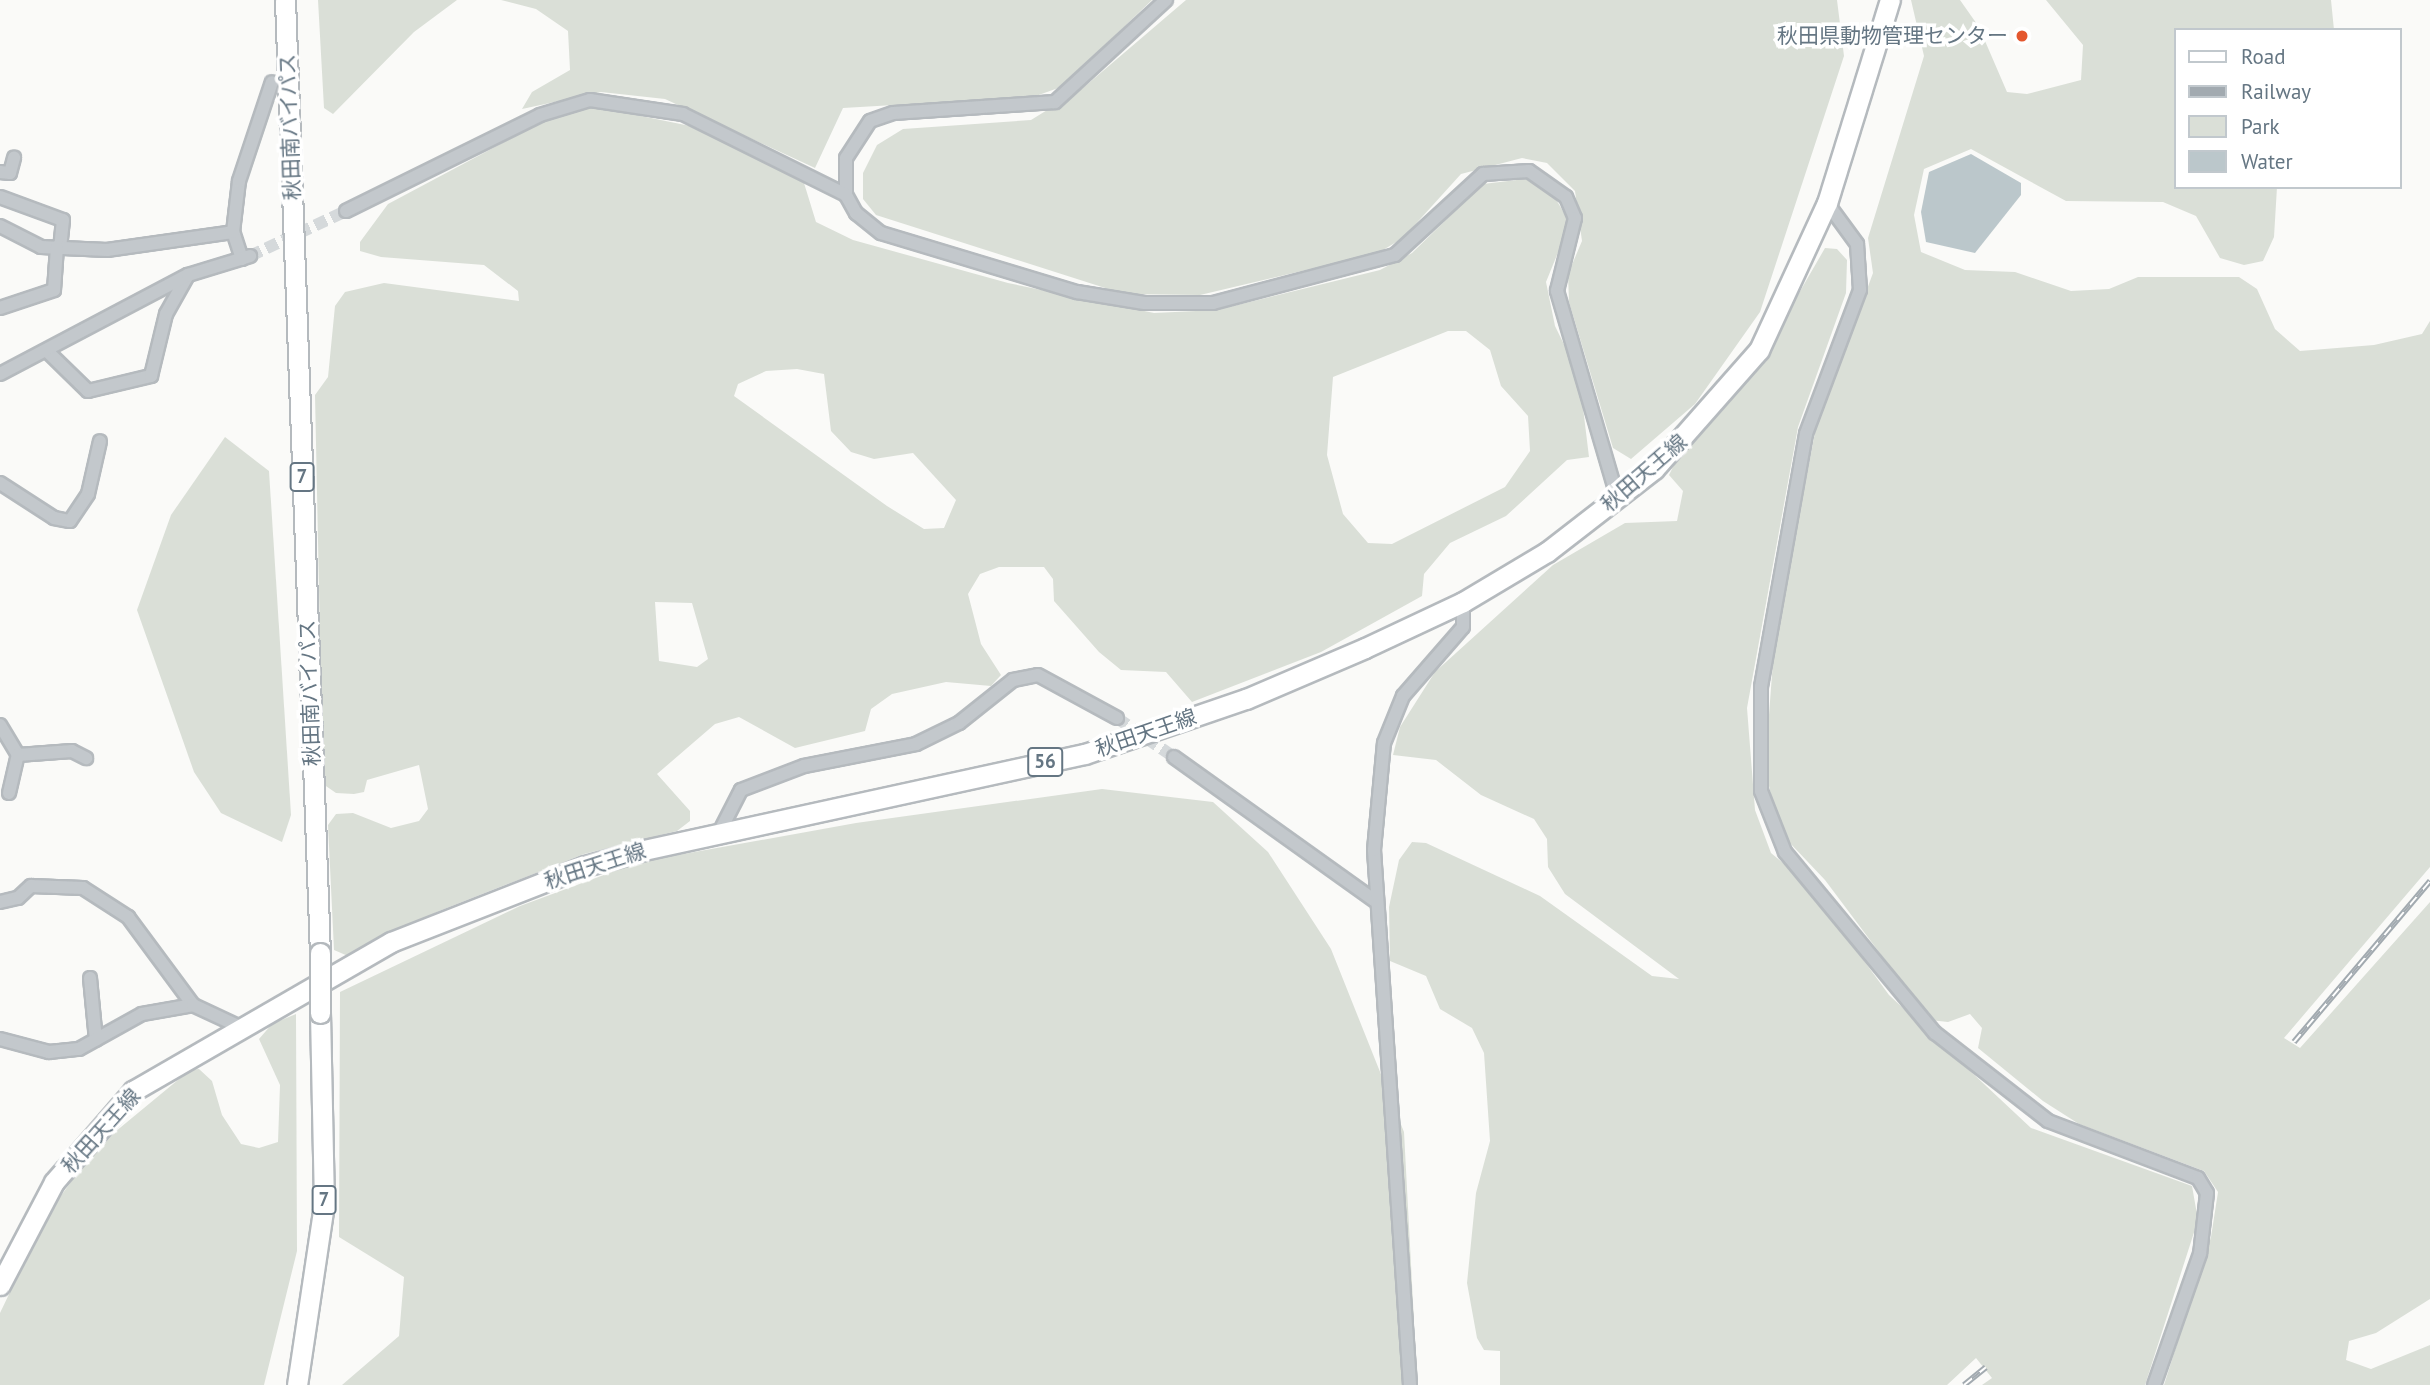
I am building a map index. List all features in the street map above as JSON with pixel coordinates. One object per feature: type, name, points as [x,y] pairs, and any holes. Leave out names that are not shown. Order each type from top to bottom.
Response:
[{"type":"main road","name":"秋田南バイパス","points":[[285,0],[320,953],[324,1205],[297,1385]]},
{"type":"main road","name":"秋田天王線","points":[[0,1285],[54,1182],[133,1091],[238,1026],[391,942],[585,866],[720,831],[1085,754],[1246,699],[1463,602],[1547,552],[1618,499],[1689,435],[1759,350],[1826,202],[1890,0]]},
{"type":"street","points":[[846,195],[848,148],[870,121],[893,113],[1055,102],[1166,0]]},
{"type":"street","points":[[0,374],[48,352],[188,275],[246,258],[233,232],[239,181],[272,82]]},
{"type":"street","points":[[346,211],[540,115],[590,100],[683,114],[846,195],[863,220],[881,233],[1077,292],[1144,303],[1213,303],[1395,255],[1465,186],[1483,174],[1530,171],[1566,197],[1575,218],[1558,290],[1618,499]]},
{"type":"street","points":[[0,172],[10,173],[15,158]]},
{"type":"street","points":[[0,197],[63,220],[54,290],[0,308]]},
{"type":"street","points":[[1826,202],[1857,244],[1860,290],[1804,447],[1761,687],[1761,791],[1785,852],[1935,1033],[2048,1121],[2198,1178],[2207,1193],[2200,1255],[2154,1385]]},
{"type":"street","points":[[0,226],[29,243],[59,248],[107,250],[233,232]]},
{"type":"street","points":[[48,352],[88,391],[151,376],[166,314],[188,275]]},
{"type":"street","points":[[0,483],[54,518],[70,521],[88,494],[100,442]]},
{"type":"street","points":[[1410,1385],[1389,1029],[1374,900],[1384,743],[1403,696],[1463,627],[1463,602]]},
{"type":"street","points":[[720,831],[741,790],[804,766],[916,744],[959,723],[1013,680],[1038,675],[1117,718]]},
{"type":"street","points":[[0,725],[18,755],[9,793]]},
{"type":"street","points":[[18,755],[72,751],[86,758]]},
{"type":"street","points":[[1174,757],[1374,900]]},
{"type":"street","points":[[0,902],[18,898],[31,886],[83,888],[128,917],[193,1004],[238,1026]]},
{"type":"street","points":[[90,978],[96,1040]]},
{"type":"street","points":[[0,1039],[49,1052],[96,1040],[142,1014],[193,1004]]},
{"type":"green space","points":[[318,0],[457,0],[414,32],[333,114],[324,108]]},
{"type":"green space","points":[[501,0],[1152,0],[1061,87],[1033,97],[843,108],[815,168],[665,99],[601,92],[522,109],[532,92],[570,70],[568,31],[536,9]]},
{"type":"green space","points":[[1186,0],[1837,0],[1844,56],[1760,312],[1695,404],[1631,459],[1613,448],[1569,302],[1568,274],[1582,241],[1575,191],[1547,163],[1522,158],[1461,174],[1403,238],[1378,253],[1200,295],[1124,294],[876,215],[863,199],[863,173],[877,145],[903,129],[1031,120],[1083,88]]},
{"type":"green space","points":[[1911,0],[1960,0],[1979,27],[2007,92],[2027,94],[2081,80],[2083,45],[2046,0],[2331,0],[2334,28],[2174,28],[2174,189],[2277,189],[2274,237],[2263,261],[2244,265],[2220,258],[2196,216],[2163,202],[2066,201],[1971,149],[1924,169],[1914,215],[1921,252],[1965,270],[2015,272],[2071,291],[2109,289],[2138,277],[2239,277],[2257,289],[2275,329],[2300,351],[2374,345],[2422,334],[2430,321],[2430,867],[2284,1038],[2300,1048],[2430,902],[2430,1299],[2376,1333],[2349,1341],[2346,1360],[2371,1369],[2430,1345],[2430,1385],[2164,1385],[2211,1237],[2218,1192],[2204,1171],[2079,1124],[2043,1101],[1978,1048],[1982,1028],[1970,1014],[1948,1022],[1930,1020],[1825,880],[1789,842],[1775,813],[1765,768],[1774,648],[1816,427],[1873,273],[1868,238],[1924,56]]},
{"type":"green space","points":[[597,107],[700,128],[804,183],[816,222],[853,240],[1008,283],[1154,313],[1217,310],[1380,270],[1412,253],[1483,184],[1525,179],[1551,191],[1570,223],[1546,282],[1555,326],[1579,375],[1589,457],[1567,460],[1506,516],[1450,543],[1424,574],[1422,596],[1321,652],[1192,702],[1166,672],[1121,670],[1099,652],[1054,601],[1053,579],[1044,567],[999,567],[980,574],[968,594],[981,644],[1001,675],[991,686],[946,682],[892,694],[871,709],[865,731],[795,748],[739,717],[715,724],[657,774],[690,811],[690,821],[677,831],[584,854],[439,911],[348,956],[334,950],[328,825],[336,814],[353,813],[391,828],[419,821],[428,809],[419,765],[367,780],[364,792],[354,794],[336,793],[323,784],[315,395],[328,377],[335,306],[345,292],[384,283],[519,301],[518,291],[484,265],[381,257],[360,251],[360,242],[388,204],[557,114]],"holes":[[[1448,331],[1466,331],[1490,350],[1501,386],[1528,416],[1530,451],[1505,487],[1392,544],[1368,543],[1343,514],[1327,455],[1333,377]],[[797,369],[824,374],[831,431],[851,452],[874,459],[913,453],[956,500],[944,528],[924,529],[887,506],[734,396],[738,384],[766,371]],[[655,602],[692,603],[708,659],[697,667],[659,661]]]},
{"type":"green space","points":[[1825,248],[1837,249],[1847,260],[1846,293],[1798,427],[1747,708],[1755,810],[1771,853],[1807,883],[1889,995],[2031,1128],[2192,1186],[2198,1220],[2145,1385],[1982,1385],[1992,1378],[1976,1358],[1947,1385],[1500,1385],[1500,1351],[1484,1350],[1477,1338],[1467,1283],[1476,1193],[1490,1141],[1484,1053],[1472,1028],[1440,1009],[1426,976],[1390,961],[1389,907],[1399,860],[1412,842],[1426,843],[1540,896],[1652,976],[1679,979],[1565,894],[1548,867],[1547,839],[1534,819],[1481,795],[1436,760],[1393,755],[1400,727],[1435,672],[1553,565],[1625,523],[1677,521],[1683,491],[1669,475],[1674,465],[1754,371]]},
{"type":"green space","points":[[225,437],[269,471],[291,815],[282,842],[221,813],[194,772],[137,610],[171,515]]},
{"type":"green space","points":[[1102,789],[1213,802],[1268,852],[1331,949],[1404,1132],[1414,1321],[1407,1385],[342,1385],[399,1336],[404,1277],[339,1237],[340,992],[520,906],[639,862],[856,823]]},
{"type":"green space","points":[[296,1014],[297,1251],[264,1385],[0,1385],[0,1313],[47,1215],[76,1175],[115,1132],[190,1070],[199,1069],[212,1081],[222,1115],[241,1144],[259,1148],[278,1142],[280,1085],[259,1039],[272,1024]]},
{"type":"water","points":[[1971,154],[2021,183],[2021,195],[1975,253],[1926,242],[1921,212],[1929,172]]},
{"type":"tunnel","points":[[250,256],[346,211]]},
{"type":"tunnel","points":[[1117,718],[1174,757]]},
{"type":"railway","points":[[2294,1042],[2430,881]]},
{"type":"railway","points":[[1964,1385],[1986,1367]]},
{"type":"place","name":"秋田県動物管理センター","points":[[2022,36]]}]
